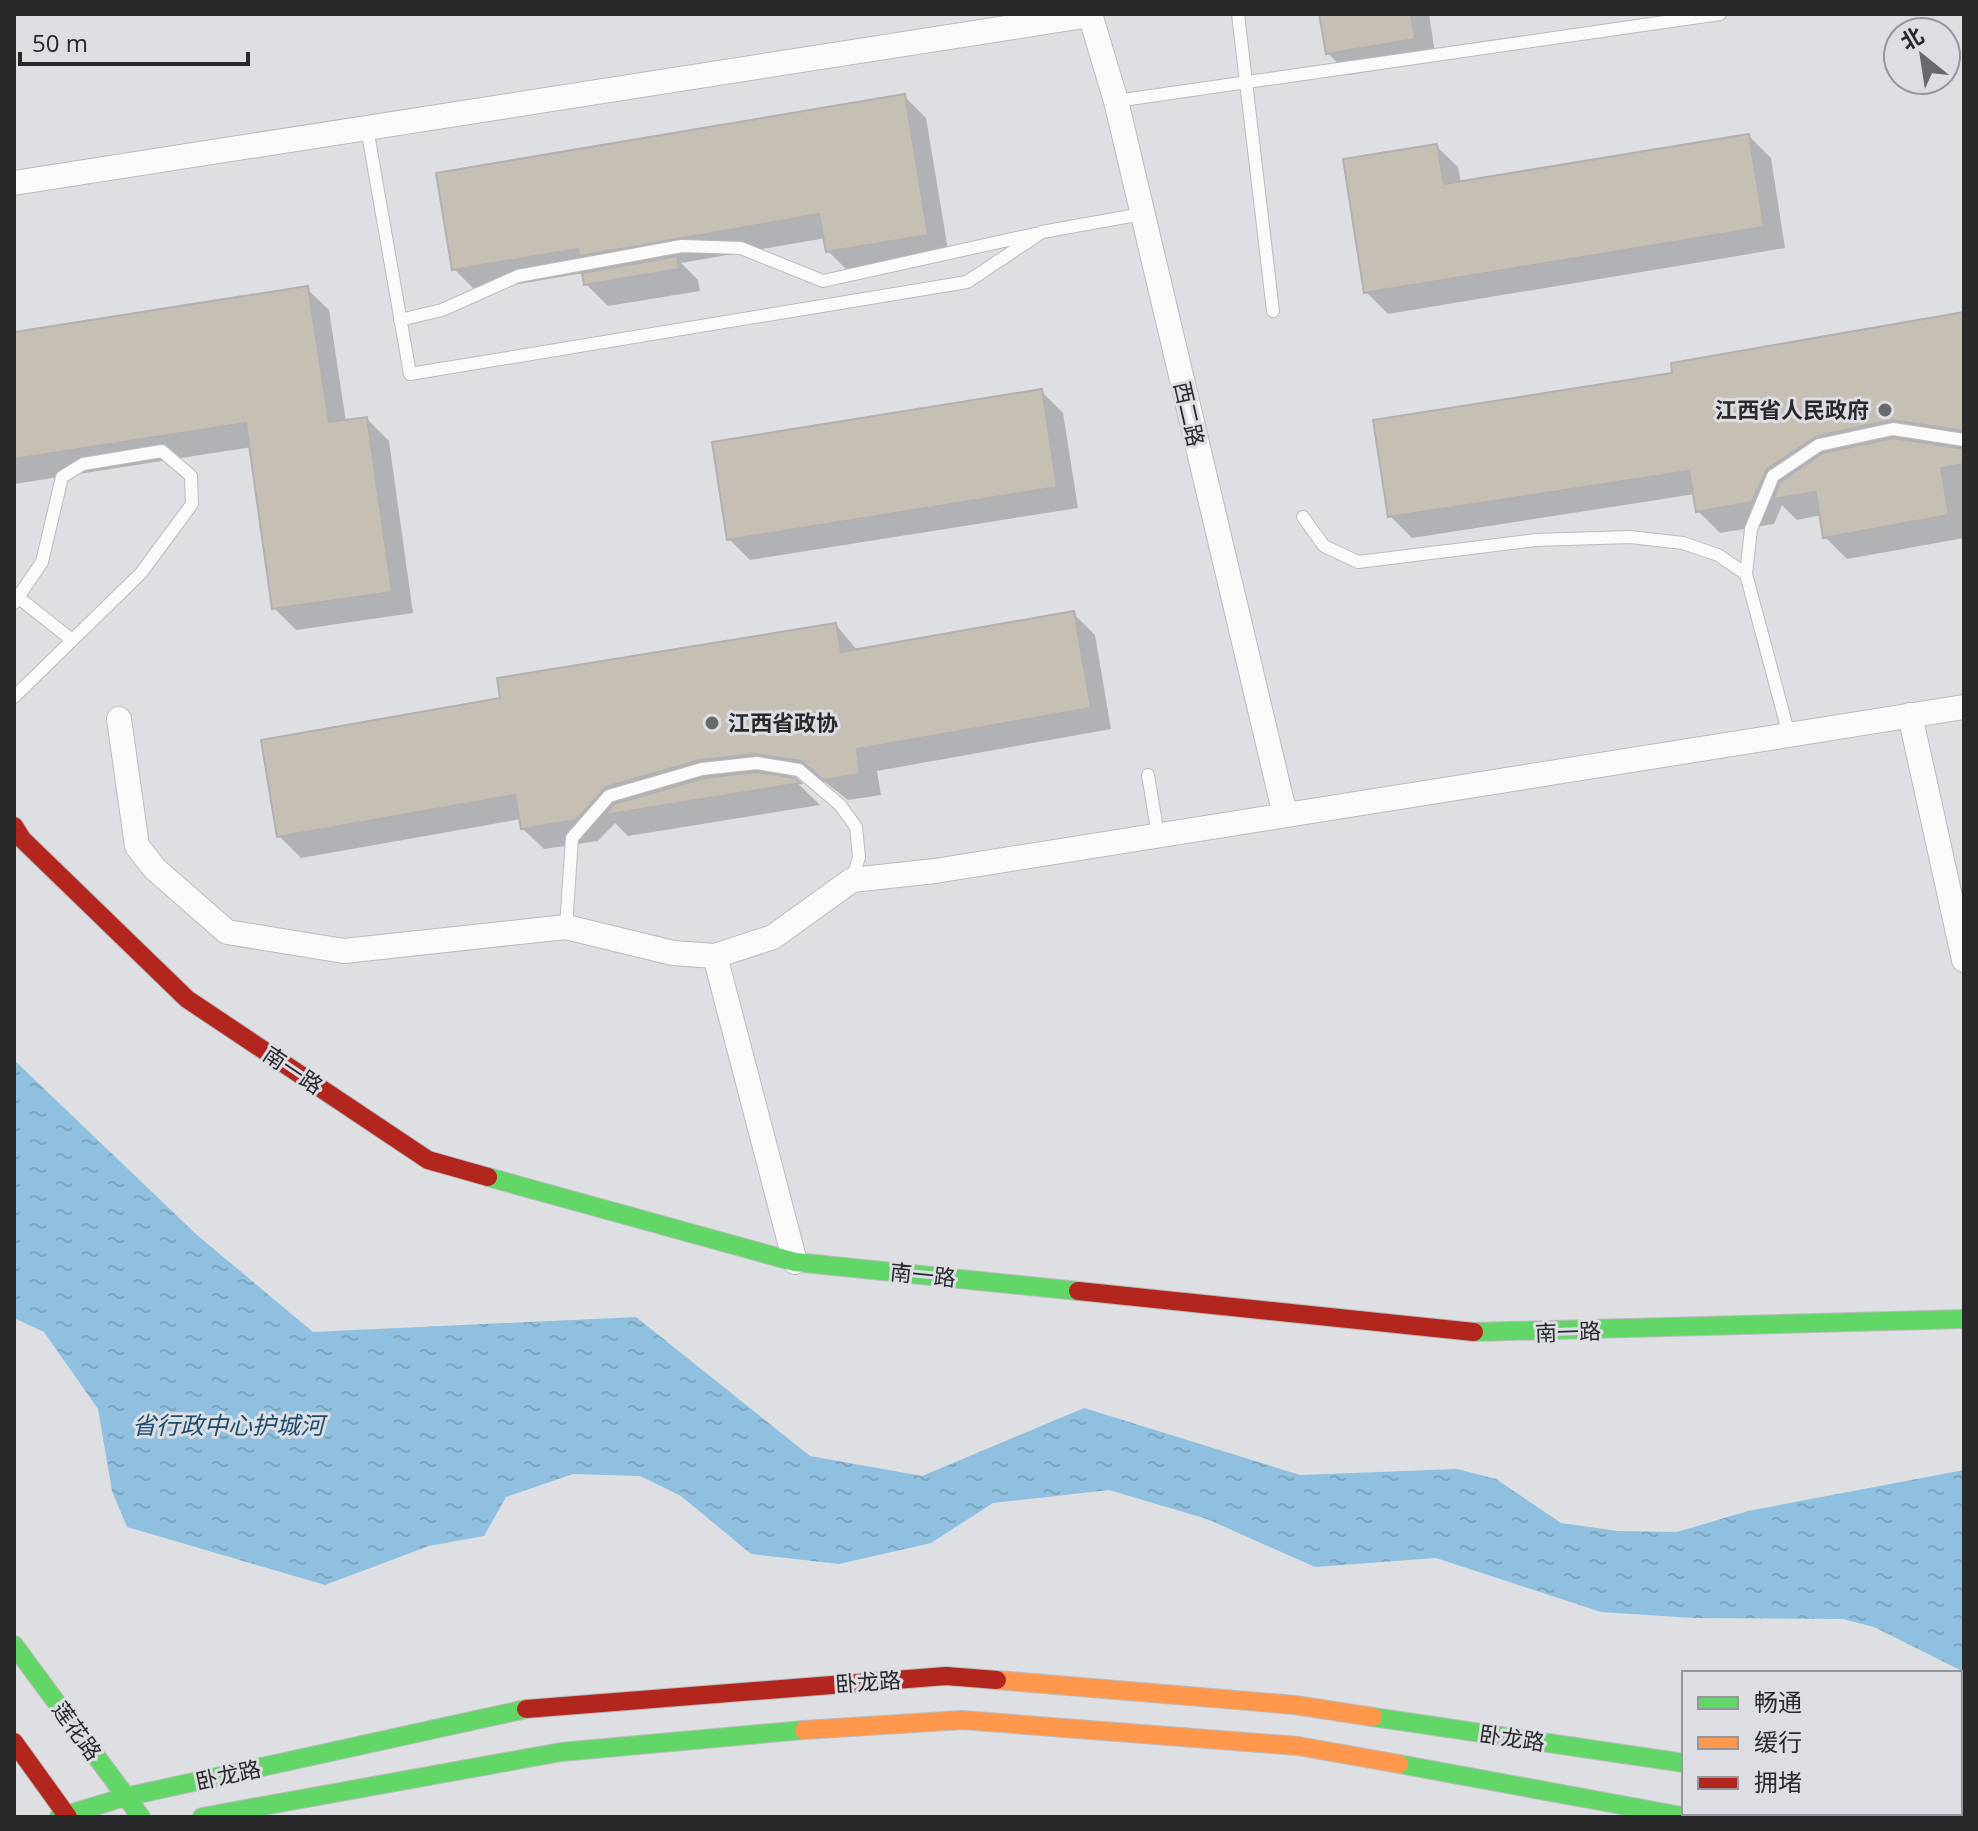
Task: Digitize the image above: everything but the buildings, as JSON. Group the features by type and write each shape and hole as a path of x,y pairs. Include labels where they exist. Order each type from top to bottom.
{"main road":[{"name":"南一路","path":"14,826 22,839 187,999 428,1160 795,1262 1495,1334 1964,1319"},
{"name":"莲花路","path":"14,1645 141,1817"},
{"name":"卧龙路","path":"64,1816 125,1797 527,1709 946,1676 1295,1705 1682,1763"},
{"name":"卧龙路","path":"202,1817 561,1752 753,1733 962,1720 1298,1746 1687,1817"},
{"path":"14,1742 64,1816"}],"street":[{"name":"西二路","path":"1090,14 1116,101 1285,815"},
{"path":"14,183 1090,14"},
{"path":"119,719 137,846 155,869 227,932 344,951 566,927 673,953 715,956 773,937 852,880 935,871 1964,707"},
{"path":"1910,715 1964,960"},
{"path":"715,956 795,1262"}],"lane":[{"path":"1238,14 1273,311"},
{"path":"1116,101 1720,14"},
{"path":"367,128 410,374 967,282 1042,232"},
{"path":"400,320 442,310 518,276 682,246 741,248 823,281 1042,232 1142,214"},
{"path":"1789,735 1746,574 1751,529 1773,476 1819,445 1893,429 1964,440"},
{"path":"14,697 141,573 192,504 191,476 162,451 83,464 62,477 42,562 15,598 72,640"},
{"path":"1303,517 1324,546 1358,562 1536,540 1630,537 1683,543 1718,555 1746,574"},
{"path":"566,927 572,838 609,796 702,769 757,763 799,770 840,805 856,827 859,857 852,880"},
{"path":"1148,775 1158,835"}],"water":[{"name":"省行政中心护城河","path":"14,1060 197,1235 313,1332 636,1317 810,1456 922,1476 1084,1408 1300,1475 1457,1469 1496,1479 1561,1523 1618,1531 1677,1532 1748,1511 1964,1470 1964,1672 1874,1627 1843,1619 1694,1618 1601,1612 1436,1558 1315,1567 1207,1519 1109,1490 993,1503 931,1543 839,1564 751,1554 681,1496 640,1476 573,1474 506,1497 484,1536 429,1546 325,1585 127,1527 112,1491 98,1409 44,1332 14,1318"}],"traffic: fast":[{"path":"488,1177 795,1262 1078,1291"},
{"path":"1474,1332 1964,1319"},
{"path":"14,1645 141,1817"},
{"path":"59,1817 125,1797 526,1709"},
{"path":"1373,1717 1682,1763"},
{"path":"202,1817 561,1752 804,1730"},
{"path":"1399,1764 1687,1817"}],"traffic: slow":[{"path":"997,1680 1295,1705 1373,1717"},
{"path":"804,1730 962,1720 1298,1746 1399,1764"}],"traffic: jam":[{"path":"14,826 22,839 187,999 428,1160 488,1177"},
{"path":"1078,1291 1474,1332"},
{"path":"526,1709 946,1676 997,1680"},
{"path":"14,1742 68,1817"}],"place":[{"name":"江西省人民政府","path":"1885,410"},
{"name":"江西省政协","path":"712,723"}]}
